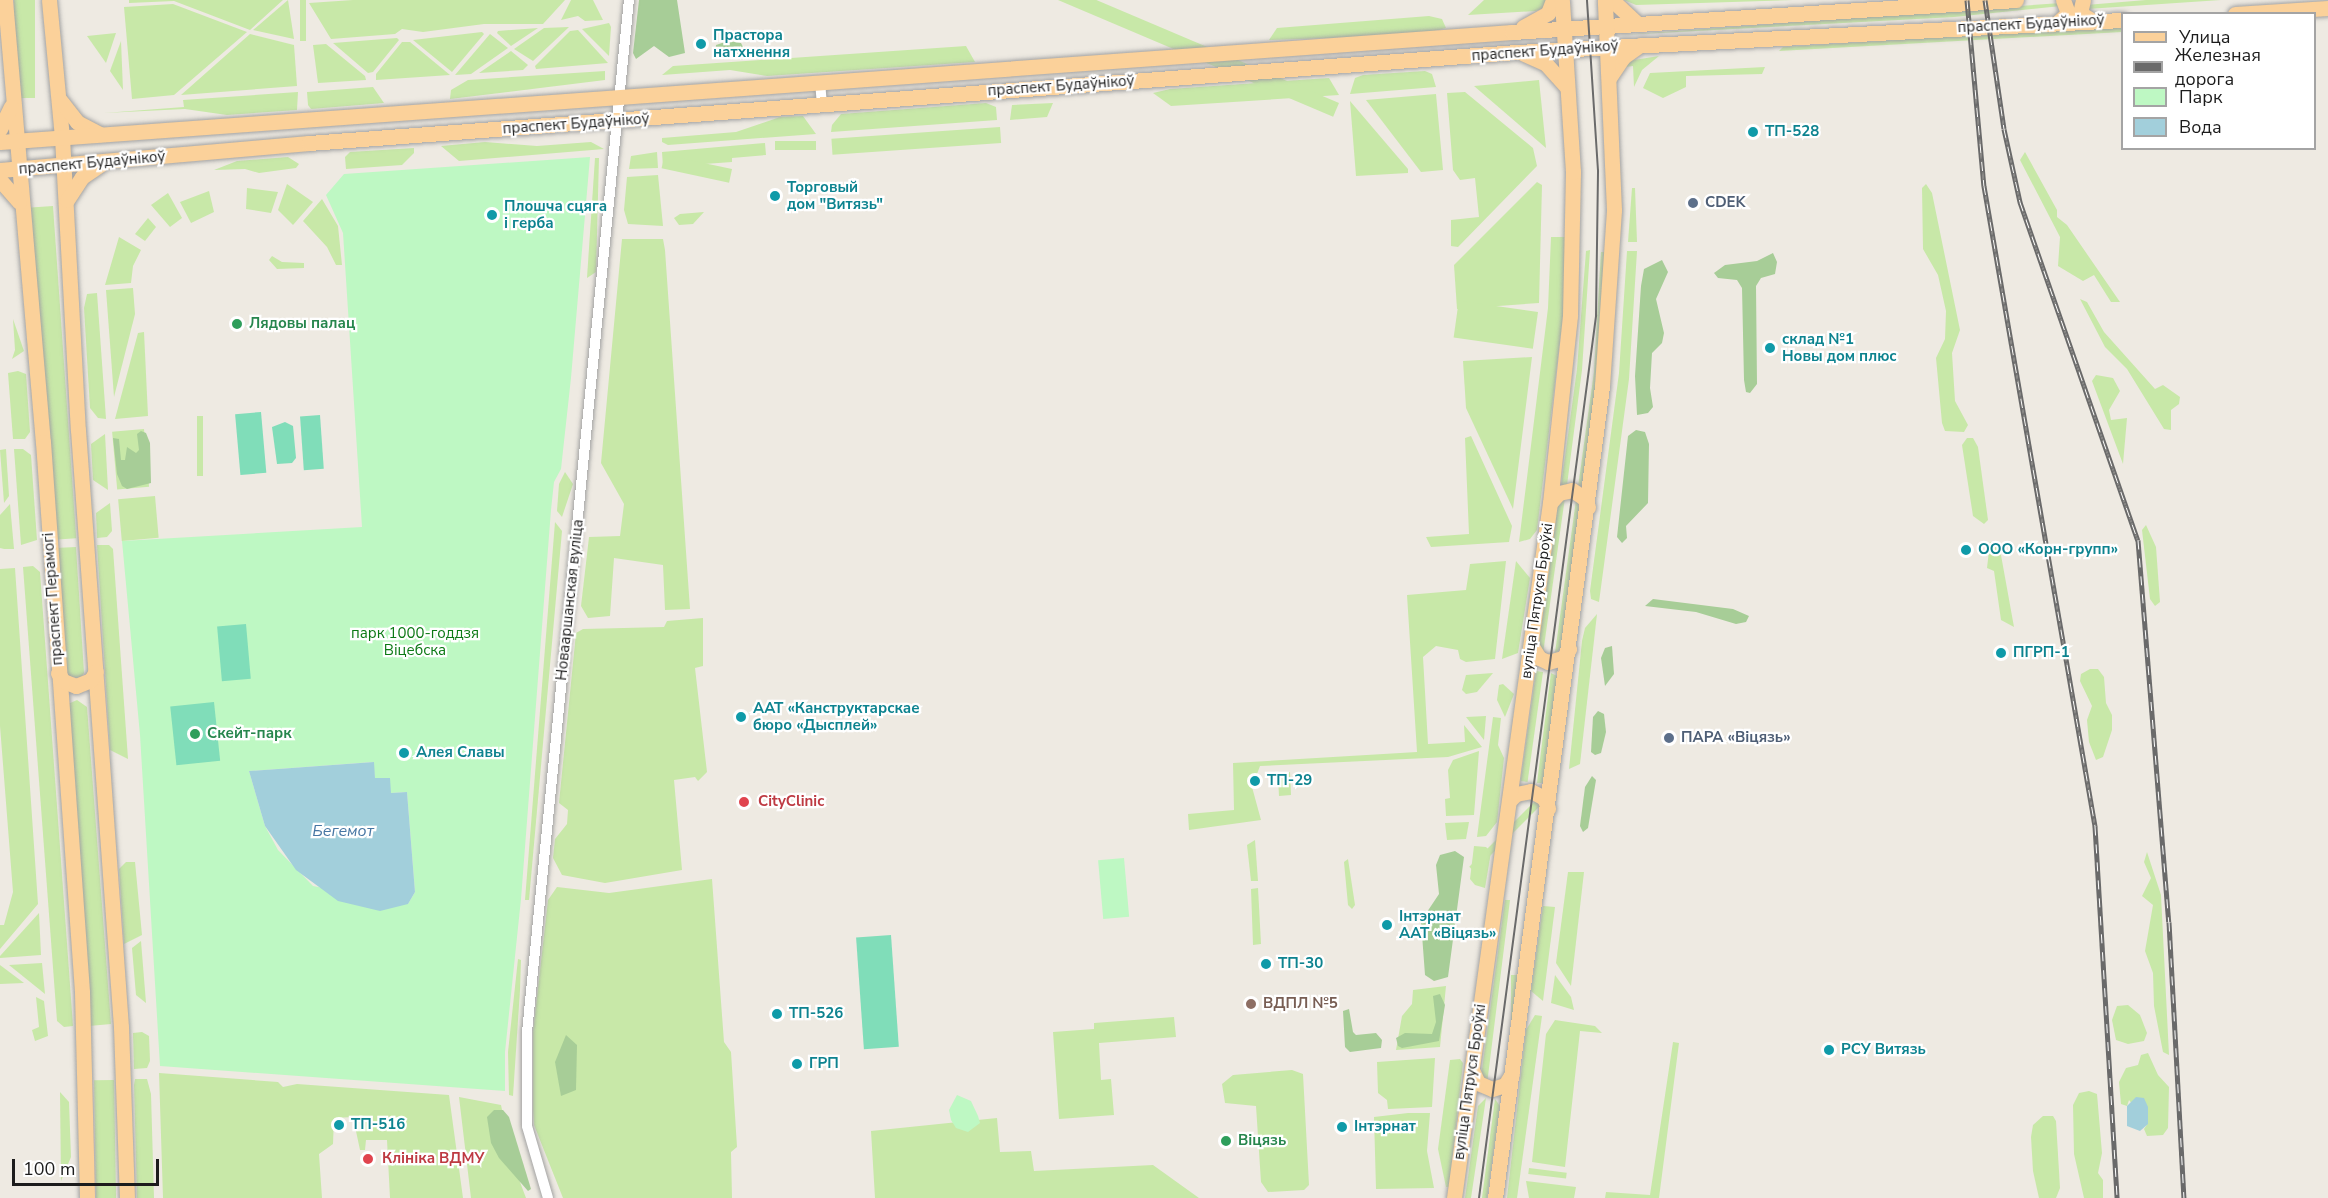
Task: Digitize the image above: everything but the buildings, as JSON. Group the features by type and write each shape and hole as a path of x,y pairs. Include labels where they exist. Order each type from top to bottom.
{"main road":[{"name":"праспект Перамогі","path":"5,0 12,103 8,142 17,169 43,442 84,1041 87,1198"},
{"path":"50,0 67,200 96,670 122,1027 127,1198"},
{"path":"1512,32 1538,21 1553,0"},
{"name":"вуліца Пятруся Броўкі","path":"1454,1198 1550,503 1574,253 1562,0"},
{"path":"1495,1198 1588,507 1612,261 1609,78 1605,0"},
{"path":"1612,0 1637,23"},
{"name":"праспект Будаўнікоў","path":"8,142 619,95 1606,25 2016,0"},
{"path":"2057,23 2068,13 2063,0"},
{"path":"2082,0 2080,13 2093,21"},
{"path":"2266,12 2328,8"},
{"name":"праспект Будаўнікоў","path":"0,170 1004,90 1517,52 2121,20"},
{"path":"1609,78 1623,57 1640,45"},
{"path":"1517,52 1546,64 1566,86"},
{"path":"59,99 77,122 103,135"},
{"path":"0,129 12,103"},
{"path":"67,200 88,170 106,162"},
{"path":"0,180 20,203"},
{"path":"1550,503 1559,493 1572,490 1581,494 1588,507"},
{"path":"1531,645 1539,658 1548,662 1558,661 1569,650"},
{"path":"58,674 63,681 76,686 91,680 96,670"},
{"path":"61,709 69,698 78,694 88,696 99,706"},
{"path":"1509,801 1521,792 1531,791 1540,795 1548,808"},
{"path":"1472,1070 1478,1083 1492,1089 1505,1085 1513,1073"},
{"path":"1467,1105 1480,1095 1491,1095 1507,1110"}],"street":[{"name":"Новааршанская вуліца","path":"548,1198 532,1149 525,1108 527,1032 629,0"},
{"path":"1335,45 1337,66"},
{"path":"1118,61 1119,82"},
{"path":"1003,69 1004,90"},
{"path":"820,82 822,105"}],"green space":[{"path":"14,0 35,0 35,98 14,98"},
{"path":"129,0 283,0 250,30 174,1 129,3"},
{"path":"288,0 294,39 253,30"},
{"path":"300,0 306,0 306,41 300,41"},
{"path":"353,0 565,0 543,24 484,24 423,32 402,29 395,34 331,39 309,3"},
{"path":"571,0 593,0 603,20 585,21 578,16 561,20"},
{"path":"639,0 677,0 685,53 669,57 654,46 636,59 633,53"},
{"path":"1058,0 1096,0 1339,103 1333,117"},
{"path":"1484,0 1550,0 1550,5 1536,11 1468,15"},
{"path":"1624,0 1793,0 1636,5"},
{"path":"2146,0 2221,0 2087,9 2086,5"},
{"path":"2061,3 2061,6 1954,17 1621,35"},
{"path":"173,4 247,32 174,95 132,99 124,7"},
{"path":"1429,16 1442,19 1446,28 1420,35 1269,40 1277,28"},
{"path":"609,23 611,27 609,56 582,29"},
{"path":"2121,26 2121,32 1779,51 1783,47"},
{"path":"569,27 533,61 514,49 544,28"},
{"path":"538,28 511,46 497,33 498,31"},
{"path":"578,30 608,63 536,69 535,66 570,31"},
{"path":"482,32 484,34 452,72 413,40"},
{"path":"116,33 106,63 87,36"},
{"path":"250,34 294,45 297,86 181,95"},
{"path":"490,34 508,48 471,74 455,75"},
{"path":"397,38 399,40 373,72 368,73 333,43"},
{"path":"121,41 123,90 110,71"},
{"path":"728,41 741,43 746,53 715,56 716,45"},
{"path":"402,42 410,42 450,75 376,80 376,74"},
{"path":"326,44 365,76 366,80 318,83 313,45"},
{"path":"966,46 975,62 767,76 730,70 662,75 673,66"},
{"path":"511,51 528,65 523,70 479,73"},
{"path":"1659,56 1642,70 1634,87 1633,66 1625,67 1628,61"},
{"path":"1765,67 1762,74 1686,76 1686,87 1663,98 1643,88 1650,73"},
{"path":"605,71 605,80 450,99 451,90 468,80"},
{"path":"1425,71 1432,74 1436,87 1350,94 1355,78 1363,75"},
{"path":"1329,78 1339,95 1171,106 1153,93 1170,89"},
{"path":"1539,80 1546,148 1474,86"},
{"path":"373,87 384,103 311,109 308,105 307,92"},
{"path":"298,92 297,110 227,115 185,109 104,113 184,107 183,100"},
{"path":"1465,92 1533,148 1537,166 1458,247 1451,246 1451,220 1479,217 1475,178 1460,180 1453,170 1447,93"},
{"path":"1436,94 1443,170 1421,172 1366,100"},
{"path":"1350,101 1408,169 1408,173 1356,176"},
{"path":"986,103 996,107 997,120 831,132 832,125 841,114"},
{"path":"1053,103 1047,117 1010,120 1012,105"},
{"path":"803,116 816,134 668,145 662,142 662,138 736,132 780,117"},
{"path":"1000,127 1001,143 833,155 831,139"},
{"path":"775,141 816,141 816,150 775,150"},
{"path":"485,142 537,146 591,142 604,149 459,161 441,146"},
{"path":"765,143 766,155 732,158 732,162 663,167 662,152"},
{"path":"414,148 414,153 402,165 346,169 345,157 350,152"},
{"path":"657,152 658,168 629,169 631,156"},
{"path":"2025,152 2057,210 2057,217 2067,225 2120,302 2111,302 2094,275 2083,281 2058,266 2060,237 2020,160"},
{"path":"665,155 732,169 729,183 662,168"},
{"path":"288,157 299,164 296,168 259,173 245,169 214,170 237,161"},
{"name":"парк 1000-годдзя Віцебска","path":"590,157 561,469 554,482 551,510 521,899 505,1052 505,1091 160,1066 140,735 122,541 362,527 343,233 326,195 344,174","holes":["373,762 375,779 391,793 407,792 415,892 408,904 313,886 278,850 265,826 249,771"]},
{"path":"595,158 599,158 596,272 587,278"},
{"path":"658,175 663,226 628,224 624,210 627,177"},
{"path":"1537,182 1542,185 1539,303 1457,309 1454,265"},
{"path":"287,184 313,202 293,225 278,210"},
{"path":"1926,184 1932,193 1960,330 1952,353 1955,401 1968,425 1964,432 1945,431 1942,423 1936,358 1945,339 1946,311 1938,275 1923,249 1922,188"},
{"path":"247,188 278,192 271,213 246,209"},
{"path":"1632,188 1635,188 1637,242 1628,242"},
{"path":"209,191 214,212 191,223 180,202"},
{"path":"168,193 182,218 170,227 151,205"},
{"path":"322,199 338,226 342,265 336,265 327,247 303,221"},
{"path":"53,206 76,538 54,540 31,208"},
{"path":"704,212 693,224 679,225 674,218 680,214"},
{"path":"148,218 156,227 145,241 135,234"},
{"path":"119,237 141,250 133,266 131,283 105,285"},
{"path":"1551,237 1566,237 1564,308 1537,530 1530,539 1519,542 1548,308"},
{"path":"622,239 663,239 690,609 665,610 663,565 614,558 610,616 588,618 581,606 589,537 620,536 624,504 601,463"},
{"path":"1590,250 1582,370 1567,485 1561,486 1577,369 1586,251"},
{"path":"1627,251 1637,251 1629,379 1599,602 1591,599 1590,591 1619,373"},
{"path":"1601,252 1606,252 1598,372 1582,490 1578,487 1594,372"},
{"path":"1773,253 1777,262 1775,274 1761,278 1756,286 1757,384 1750,393 1746,392 1744,380 1742,288 1737,280 1718,278 1714,273 1725,265 1757,261"},
{"path":"272,256 282,262 304,263 304,268 277,269 269,260"},
{"path":"1662,260 1668,272 1656,299 1664,333 1662,343 1652,353 1650,388 1653,407 1648,413 1637,415 1635,376 1641,286 1644,269"},
{"path":"133,288 135,314 114,397 106,290"},
{"path":"97,293 106,419 98,418 90,408 84,308 87,294"},
{"path":"2080,299 2087,302 2104,332 2155,389 2163,385 2180,397 2179,404 2171,410 2171,430 2164,429 2127,369 2105,347"},
{"path":"1459,301 1538,312 1533,349 1454,338"},
{"path":"13,319 24,351 12,359 15,350"},
{"path":"144,332 148,416 115,419 138,333"},
{"path":"1532,357 1513,509 1466,408 1463,361"},
{"path":"18,371 26,374 30,432 25,439 13,439 8,373"},
{"path":"2096,375 2113,378 2120,391 2109,410 2111,420 2127,418 2123,464 2092,381"},
{"path":"261,412 266,473 240,475 235,414"},
{"path":"320,415 324,469 304,470 300,416"},
{"path":"197,416 203,416 203,476 197,476"},
{"path":"285,422 293,426 296,458 292,463 277,464 272,427"},
{"path":"144,429 149,487 117,490 112,432"},
{"path":"1636,430 1645,432 1649,444 1648,503 1626,526 1627,538 1622,543 1617,537 1628,436"},
{"path":"141,431 146,433 150,443 151,483 127,489 122,486 117,474 113,438 119,439 121,460 125,460 127,447 136,453 139,450 137,434"},
{"path":"105,434 108,490 93,480 91,444"},
{"path":"1471,436 1512,526 1509,542 1431,547 1426,537 1469,534 1465,438"},
{"path":"1967,438 1973,438 1978,447 1988,520 1984,524 1973,516 1962,445"},
{"path":"6,449 9,496 4,503 0,450"},
{"path":"14,449 23,449 31,455 37,540 21,545"},
{"path":"565,472 573,484 562,517 557,511 559,484"},
{"path":"155,496 159,538 122,541 118,499"},
{"path":"1559,496 1565,497 1543,651 1537,651"},
{"path":"1576,500 1581,505 1562,648 1555,653"},
{"path":"110,503 112,531 107,537 97,538 96,513"},
{"path":"10,504 14,549 4,549 0,548 0,515"},
{"path":"555,522 562,531 529,900 525,900"},
{"path":"2146,525 2156,547 2160,602 2155,606 2150,599 2142,530"},
{"path":"1990,542 1999,544 2014,627 2001,620 1994,571 1987,568"},
{"path":"97,545 109,545 113,549 128,759 110,750"},
{"path":"76,547 84,673 81,678 66,677 55,548"},
{"path":"1506,561 1495,659 1466,662 1460,659 1458,650 1436,646 1423,657 1428,744 1465,742 1464,725 1482,747 1448,757 1260,766 1257,774 1249,776 1261,820 1189,830 1188,814 1234,810 1233,763 1417,752 1407,595 1466,590 1470,564"},
{"path":"1516,561 1530,578 1518,653 1502,659"},
{"path":"33,566 40,572 73,1026 64,1027 57,1021 23,567"},
{"path":"15,568 38,904 0,949 0,925 4,925 13,892 0,726 0,569"},
{"path":"1653,599 1733,609 1749,616 1746,622 1736,624 1696,612 1645,606"},
{"path":"1597,614 1580,764 1569,769 1582,641 1585,628"},
{"path":"703,618 703,666 695,668 707,772 698,781 695,777 674,780 682,870 605,883 562,875 553,858 555,839 567,824 568,810 559,803 576,633 583,629 664,627 667,621"},
{"path":"246,624 251,679 222,681 217,627"},
{"path":"1612,646 1614,674 1605,686 1601,658 1605,648"},
{"path":"2090,669 2098,669 2104,677 2106,703 2112,715 2112,730 2103,757 2096,760 2089,742 2087,720 2092,706 2080,681 2081,674"},
{"path":"1536,671 1543,672 1528,782 1521,781"},
{"path":"1493,673 1477,692 1466,694 1462,690 1466,675"},
{"path":"1551,673 1559,677 1544,783 1537,783"},
{"path":"1503,684 1514,694 1505,717 1497,700 1499,685"},
{"path":"77,700 87,707 111,1024 89,1026 68,704"},
{"name":"Скейт-парк","path":"214,702 220,761 176,765 170,707"},
{"path":"1598,711 1604,714 1606,732 1601,753 1595,755 1591,752 1593,717"},
{"path":"1486,716 1484,740 1466,717"},
{"path":"1493,717 1501,718 1498,745 1504,758 1497,822 1486,836 1477,837"},
{"path":"1479,751 1474,815 1446,816 1445,799 1450,798 1448,770 1453,760"},
{"path":"1290,772 1291,795 1279,796 1278,777"},
{"path":"1592,776 1596,780 1588,828 1583,832 1580,826 1585,787"},
{"path":"1535,801 1540,806 1474,872 1469,867"},
{"path":"1469,822 1466,839 1447,840 1445,823"},
{"path":"1255,840 1258,881 1251,881 1247,845"},
{"path":"1474,846 1486,847 1491,852 1485,888 1475,885 1470,879"},
{"path":"1455,851 1464,857 1448,977 1434,981 1425,975 1421,921 1439,894 1436,865 1440,855"},
{"path":"2147,852 2161,895 2169,1055 2163,1052 2154,1006 2153,973 2145,951 2153,905 2142,896 2151,878 2144,862"},
{"path":"1124,858 1129,917 1103,919 1098,860"},
{"path":"1348,859 1355,905 1352,909 1348,905 1344,862"},
{"path":"126,862 135,862 142,935 124,944 119,869"},
{"path":"1568,872 1584,872 1571,986 1556,963"},
{"path":"712,879 724,1042 731,1052 737,1147 731,1152 732,1198 563,1198 534,1125 533,1109 533,1032 548,900 557,887 609,893"},
{"path":"1258,888 1261,944 1253,945 1251,889"},
{"path":"1505,900 1510,900 1487,1084 1481,1077"},
{"path":"1543,906 1555,907 1543,1001 1531,991"},
{"path":"39,913 41,955 0,958 0,956"},
{"path":"891,935 899,1047 864,1049 856,937"},
{"path":"141,941 146,1003 136,995 132,948"},
{"path":"518,959 521,960 520,990 513,1096 509,1095 508,1052"},
{"path":"42,963 45,994 9,965"},
{"path":"0,965 24,983 0,984"},
{"path":"1511,975 1518,975 1518,1087 1511,1087"},
{"path":"1555,975 1571,997 1574,1010 1551,1003"},
{"path":"1446,986 1440,1047 1396,1050 1402,1016 1412,1004 1413,990"},
{"path":"1440,994 1445,1005 1439,1041 1402,1048 1398,1046 1396,1038 1405,1033 1432,1034 1436,1022 1433,996"},
{"path":"36,997 44,1001 48,1036 35,1041 32,1030 39,1027"},
{"path":"2128,1005 2140,1015 2147,1033 2144,1041 2128,1044 2116,1040 2112,1020 2117,1006"},
{"path":"1349,1009 1353,1032 1356,1035 1376,1033 1382,1040 1381,1048 1350,1052 1345,1047 1343,1011"},
{"path":"1535,1015 1542,1016 1517,1198 1507,1198 1526,1030"},
{"path":"1174,1017 1176,1037 1099,1043 1101,1080 1111,1079 1114,1115 1059,1119 1053,1032 1094,1029 1094,1023"},
{"path":"1555,1020 1595,1026 1602,1033 1580,1031 1565,1167 1532,1162 1546,1034"},
{"path":"142,1032 149,1036 150,1061 147,1068 134,1069 133,1033"},
{"path":"566,1035 577,1045 576,1090 561,1096 555,1062"},
{"path":"1673,1042 1679,1043 1659,1198 1605,1198 1606,1192 1650,1195"},
{"path":"2148,1053 2158,1075 2169,1087 2168,1128 2163,1135 2147,1136 2144,1129 2148,1123 2129,1100 2127,1106 2121,1104 2119,1082 2126,1068 2138,1065 2141,1055"},
{"path":"1435,1058 1432,1107 1388,1109 1387,1100 1378,1093 1377,1062"},
{"path":"1460,1059 1463,1063 1449,1187 1446,1187 1438,1149 1450,1060"},
{"path":"1292,1070 1303,1074 1309,1185 1304,1190 1268,1192 1261,1182 1256,1106 1225,1103 1222,1084 1233,1075"},
{"path":"159,1073 278,1082 283,1087 297,1084 449,1095 463,1198 390,1198 387,1140 366,1140 365,1150 360,1150 353,1117 334,1118 333,1144 319,1154 322,1198 163,1198"},
{"path":"135,1079 147,1079 151,1094 154,1198 137,1198 134,1085"},
{"path":"94,1080 114,1080 116,1198 96,1198"},
{"path":"2089,1091 2097,1094 2102,1153 2098,1173 2103,1180 2103,1198 2084,1198 2074,1154 2073,1105 2079,1093"},
{"path":"60,1092 69,1102 71,1157 61,1181"},
{"path":"957,1095 971,1101 978,1116 980,1123 968,1132 956,1128 951,1120 949,1110"},
{"path":"459,1097 501,1105 514,1166 526,1198 471,1198"},
{"path":"1486,1098 1471,1198 1465,1198 1478,1106"},
{"path":"1495,1099 1500,1106 1487,1198 1482,1198"},
{"path":"494,1110 503,1110 509,1117 531,1189 528,1191 499,1158 491,1143 487,1117"},
{"path":"1430,1113 1427,1151 1434,1188 1376,1189 1374,1117"},
{"path":"2043,1116 2053,1116 2056,1121 2060,1188 2056,1198 2039,1198 2033,1171 2031,1137 2033,1125"},
{"path":"997,1118 1000,1152 1031,1151 1034,1171 1153,1165 1199,1198 875,1198 871,1131"},
{"path":"1529,1168 1567,1173 1566,1179 1528,1174"},
{"path":"1526,1181 1576,1187 1574,1198 1529,1198"}],"water":[{"name":"Бегемот","path":"374,762 375,778 390,778 391,793 407,792 415,892 408,904 380,911 338,901 296,870 265,826 249,771"},
{"path":"2136,1097 2144,1098 2148,1107 2148,1124 2140,1131 2127,1126 2127,1106"}],"tram line":[{"path":"1479,1198 1596,316 1598,171 1587,0"}],"railway":[{"path":"1967,0 1984,186 2095,826 2117,1198"},
{"path":"1985,0 2004,129 2020,202 2138,540 2169,922 2184,1198"}],"place":[{"name":"Прастора натхнення","path":"701,44"},
{"name":"ТП-528","path":"1753,132"},
{"name":"Торговый дом \"Витязь\"","path":"775,196"},
{"name":"CDEK","path":"1693,203"},
{"name":"Плошча сцяга і герба","path":"492,215"},
{"name":"Лядовы палац","path":"237,324"},
{"name":"склад №1 Новы дом плюс","path":"1770,348"},
{"name":"ООО «Корн-групп»","path":"1966,550"},
{"name":"ПГРП-1","path":"2001,653"},
{"name":"ААТ «Канструктарскае бюро «Дысплей»","path":"741,717"},
{"name":"Скейт-парк","path":"195,734"},
{"name":"ПАРА «Віцязь»","path":"1669,738"},
{"name":"Алея Славы","path":"404,753"},
{"name":"ТП-29","path":"1255,781"},
{"name":"CityClinic","path":"744,802"},
{"name":"Інтэрнат ААТ «Віцязь»","path":"1387,925"},
{"name":"ТП-30","path":"1266,964"},
{"name":"ВДПЛ №5","path":"1251,1004"},
{"name":"ТП-526","path":"777,1014"},
{"name":"РСУ Витязь","path":"1829,1050"},
{"name":"ГРП","path":"797,1064"},
{"name":"ТП-516","path":"339,1125"},
{"name":"Інтэрнат","path":"1342,1127"},
{"name":"Віцязь","path":"1226,1141"},
{"name":"Клініка ВДМУ","path":"368,1159"}]}
